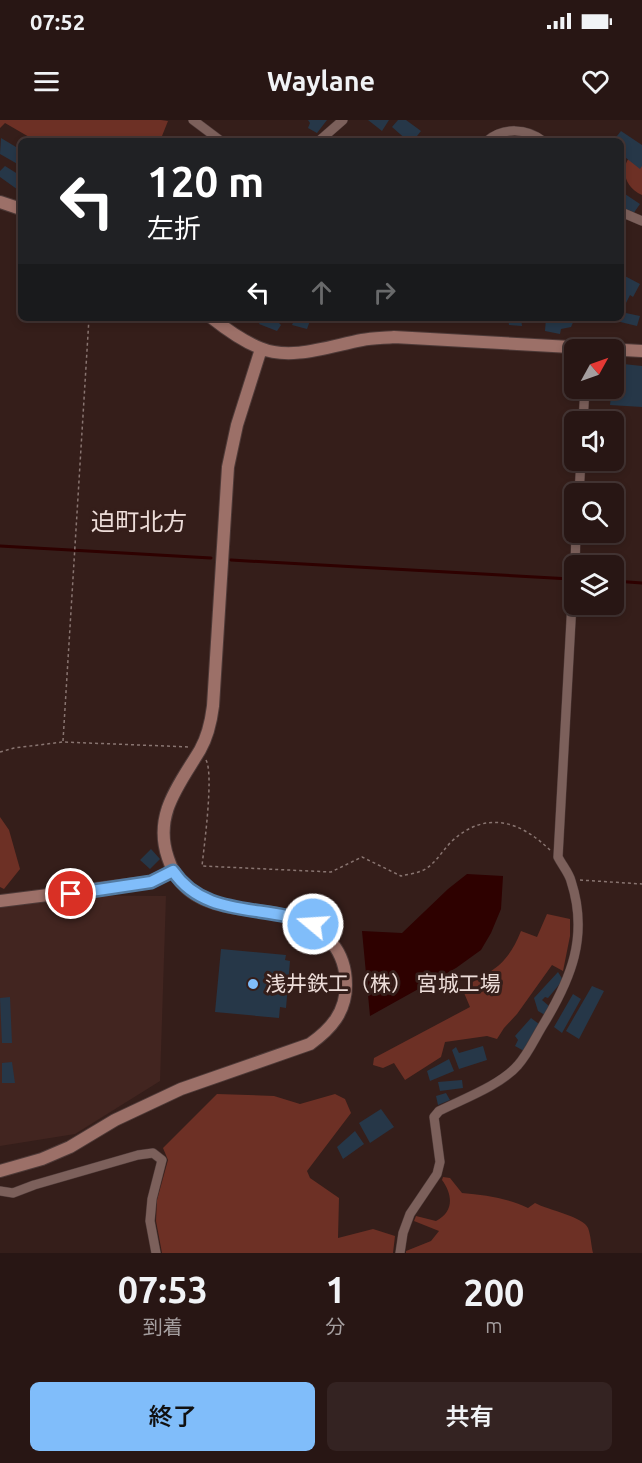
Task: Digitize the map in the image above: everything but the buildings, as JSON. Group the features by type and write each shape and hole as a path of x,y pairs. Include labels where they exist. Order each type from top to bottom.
{"street":[{"path":"193,120 217,138"},
{"path":"322,138 344,120"},
{"path":"492,138 498,134 523,131 537,138"},
{"path":"0,202 18,208"},
{"path":"624,213 642,221"},
{"path":"216,321 240,338 261,349 276,352 304,351 394,337 564,347"},
{"path":"0,1171 42,1159 70,1147 115,1120 171,1093 216,1075 310,1044 326,1033 336,1020 346,991 346,975 336,948 326,934 313,924 295,917 232,908 205,900 183,884 173,871 164,844 164,819 172,796 209,729 213,706 228,467 237,425 261,349"},
{"path":"624,350 642,351"},
{"path":"400,1253 403,1233 410,1214 437,1174 440,1162 434,1117 439,1111 504,1077 519,1065 563,990 570,973 579,935 578,915 571,880 558,858 572,615"},
{"path":"0,901 151,882 173,871"},
{"path":"0,1191 14,1193 138,1155 153,1153 162,1160 152,1199 150,1221 156,1253"}],"path":[{"path":"63,742 89,321"},
{"path":"0,752 63,742 189,746 200,749 209,764 202,866 331,872 362,857 401,876 425,870 467,829 497,823 512,824 523,828 558,858"},
{"path":"571,880 642,884"}],"shaded area":[{"path":"0,120 168,121 161,138 31,138 5,123 0,128"},
{"path":"642,148 642,195 629,185 625,172 629,158"},
{"path":"0,817 9,830 20,869 4,889 0,887"},
{"path":"467,874 503,876 501,909 481,950 456,968 370,1016 362,931 402,933"},
{"path":"0,895 166,896 160,1081 75,1134 0,1146"},
{"path":"547,914 570,919 570,936 563,971 552,965 497,1039 487,1036 445,1042 441,1057 405,1080 394,1063 383,1068 373,1065 374,1058 470,1007 462,988 498,966 516,943 521,931 537,937"},
{"path":"217,1094 274,1096 300,1104 335,1094 345,1099 351,1113 307,1171 310,1178 339,1198 338,1238 373,1229 395,1236 393,1253 162,1253 156,1221 157,1200 168,1160 163,1148"},
{"path":"443,1177 450,1178 462,1193 496,1198 528,1208 535,1203 580,1220 588,1228 593,1253 406,1253 406,1251 431,1241 439,1231 414,1221 416,1216 436,1221 446,1213 450,1197 442,1180"}],"waterway":[{"path":"0,546 211,558"},
{"path":"231,560 564,579"},
{"path":"624,582 642,583"}],"place":[{"name":"浅井鉄工（株） 宮城工場","path":"253,984"}],"district":[{"name":"迫町北方","path":"139,522"}],"route":[{"path":"71,894 151,882 173,871 183,884 205,900 232,908 295,917 313,924"}]}
